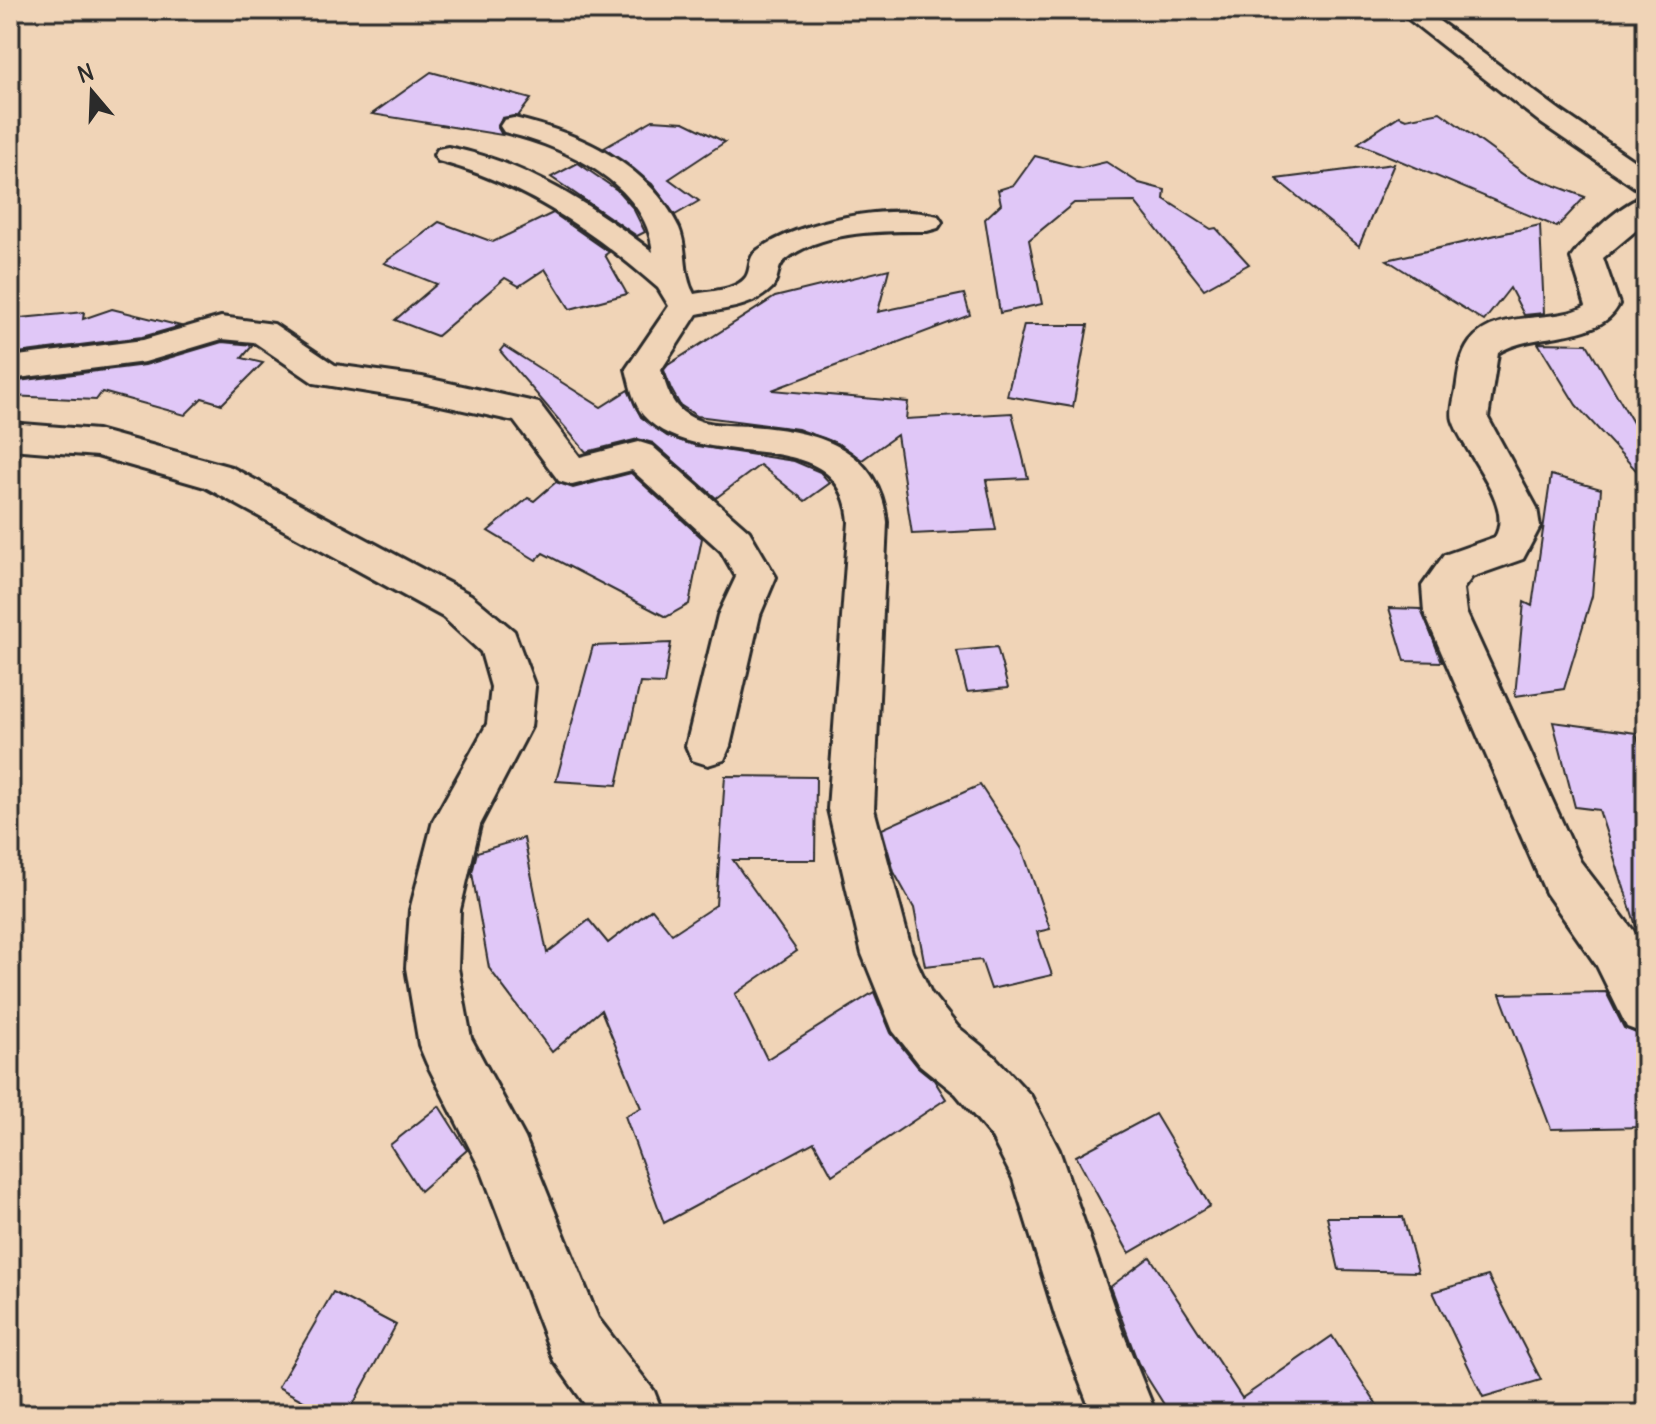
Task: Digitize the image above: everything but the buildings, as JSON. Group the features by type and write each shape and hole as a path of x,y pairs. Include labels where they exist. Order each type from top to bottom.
{"street":[{"path":"1409,10 1551,117 1646,182"},
{"path":"514,126 568,140 632,186 652,206 664,230 679,295 663,344 643,369 645,391 664,418 693,434 803,442 841,464 863,492 868,522 851,809 887,954 912,1012 939,1046 975,1075 1011,1116 1039,1170 1090,1328 1124,1414"},
{"path":"448,155 482,161 526,183 638,253 679,295 743,295 761,281 765,260 776,251 833,230 881,222 927,222"},
{"path":"1646,205 1630,223 1597,241 1587,258 1603,304 1599,312 1587,319 1506,333 1484,347 1472,382 1470,418 1518,508 1521,527 1509,548 1458,566 1442,586 1445,612 1563,877 1615,948 1646,1008"},
{"path":"10,368 145,351 221,328 262,332 326,375 450,394 526,412 572,472 639,455 735,541 756,577 739,615 708,746"},
{"path":"10,436 97,443 218,477 457,606 499,643 513,687 509,727 457,821 435,910 432,968 446,1045 505,1158 576,1339 631,1414"}]}
